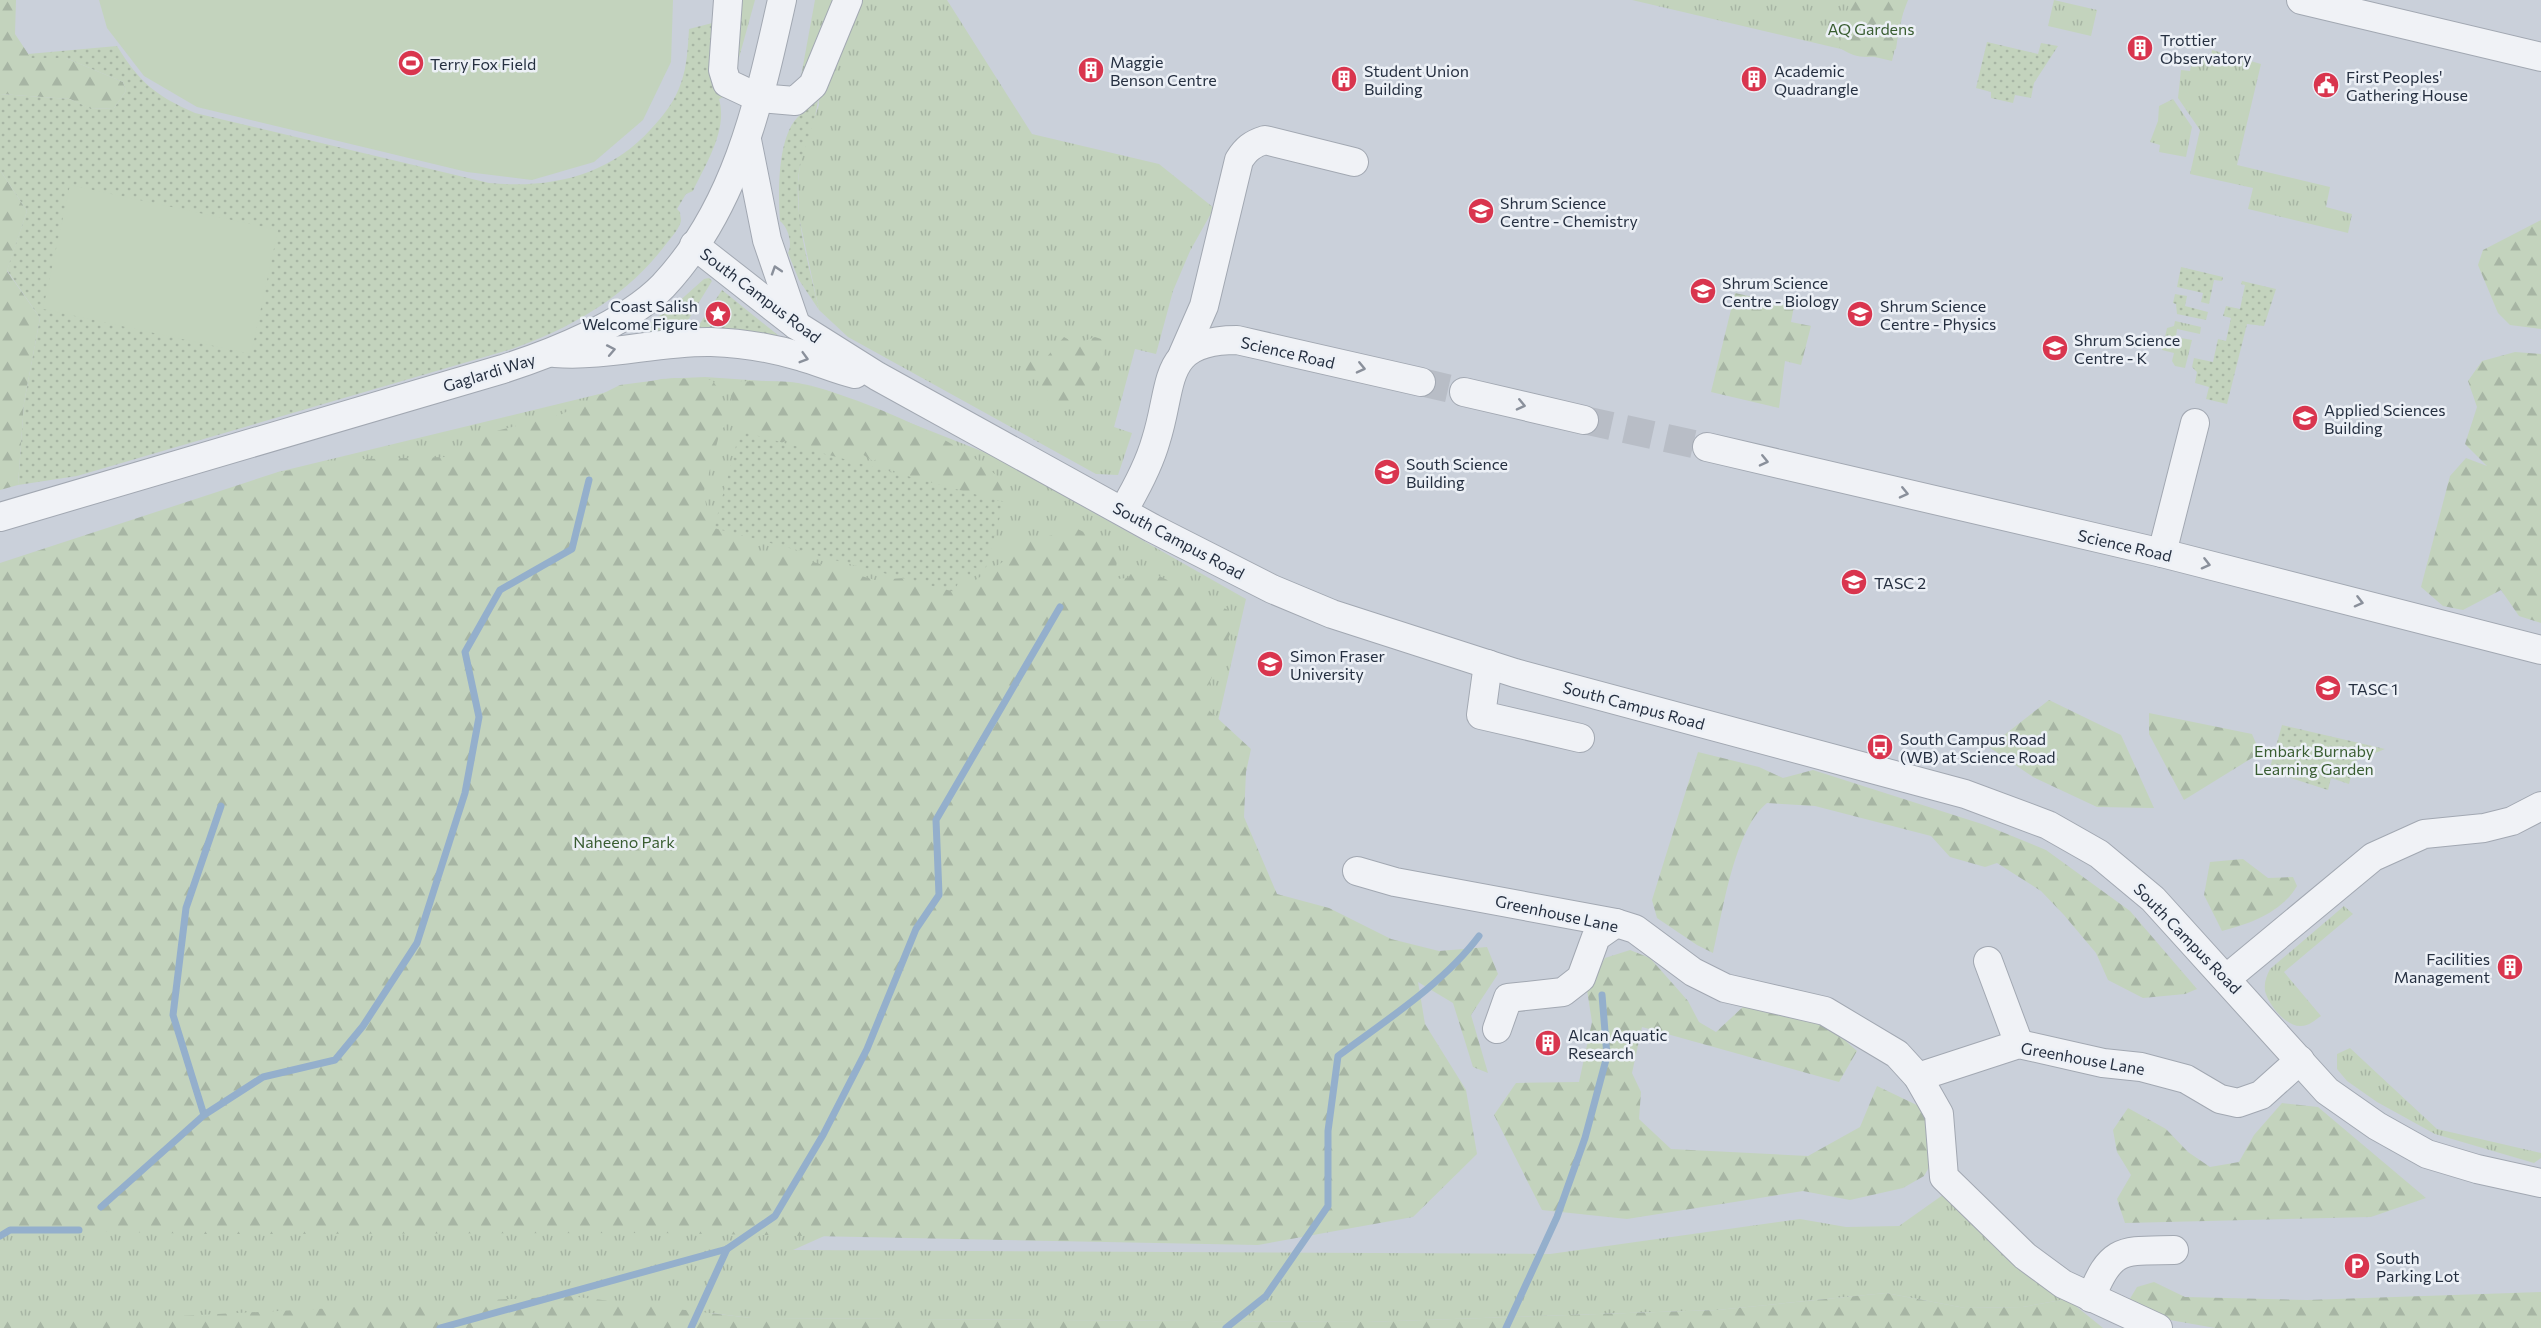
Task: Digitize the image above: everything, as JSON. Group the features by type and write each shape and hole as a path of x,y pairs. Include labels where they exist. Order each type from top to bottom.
{"street":[{"path":"728,0 723,70 727,83 759,98 795,101 813,85 848,0"},
{"name":"Gaglardi Way","path":"0,517 553,352 635,307 662,286 716,213 747,140 782,0"},
{"path":"2301,0 2370,8 2541,57"},
{"path":"747,140 767,240 796,325"},
{"path":"1123,511 1156,441 1172,373 1204,306 1239,160 1245,150 1265,140 1354,162"},
{"name":"South Campus Road","path":"694,245 796,325 878,376 1123,511 1272,589 1332,614 1488,664 1965,794 2048,825 2099,854 2132,880 2227,978 2327,1091 2377,1126 2427,1154 2477,1170 2541,1183"},
{"name":"Science Road","path":"1183,354 1197,344 1217,340 1237,340 1421,382"},
{"path":"553,352 585,355 667,343 713,342 759,347 802,357 852,374 878,376"},
{"path":"1464,392 1584,420"},
{"path":"2162,553 2195,423"},
{"name":"Science Road","path":"1707,447 2162,553 2541,650"},
{"path":"1488,664 1481,715 1580,738"},
{"path":"2227,978 2373,857 2424,834 2484,828 2512,821 2541,806"},
{"name":"Greenhouse Lane","path":"1357,871 1395,882 1616,923 1635,929 1693,972 1725,988 1825,1011 1872,1048 1897,1054 1918,1077 2019,1044 2103,1063 2141,1067 2186,1079 2220,1099 2238,1103 2261,1095 2300,1060"},
{"path":"1497,1029 1508,998 1563,992 1581,978 1596,937 1616,923"},
{"path":"1988,961 2019,1044"},
{"path":"1918,1077 1939,1114 1944,1177 2025,1256 2063,1284 2158,1328"},
{"path":"2091,1298 2102,1271 2110,1261 2122,1253 2174,1250"}],"shaded area":[{"name":"Simon Fraser University","path":"0,0 2541,0 2541,1328 0,1328"}],"green space":[{"path":"0,0 16,0 15,34 31,58 66,58 123,82 126,91 114,108 90,109 70,99 0,94"},
{"name":"Terry Fox Field","path":"99,0 673,0 671,62 643,120 594,162 532,180 467,172 197,107 144,76 107,28"},
{"path":"735,0 755,0 737,65"},
{"path":"815,0 840,0 800,82"},
{"path":"856,0 947,0 1032,134 1159,164 1214,208 1190,251 1173,291 1156,354 1135,349 1114,427 1132,433 1118,475 1096,474 848,337 819,310 799,217 798,183 801,154 819,105 818,89"},
{"name":"AQ Gardens","path":"1632,0 1906,0 1892,61"},
{"path":"1850,0 1908,0 1900,21 1896,49 1882,55 1867,57 1853,55 1839,47"},
{"path":"2054,0 2097,10 2091,36 2048,26"},
{"path":"720,21 714,79 723,97 719,99 721,123 709,158 693,191 686,194 677,209 680,212 681,221 673,235 648,266 614,296 595,309 555,331 512,349 77,476 18,485 24,403 40,318 7,270 27,211 0,170 0,94 70,99 91,109 114,108 126,91 123,82 66,58 31,58 28,54 117,46 141,79 150,87 195,113 489,183 534,184 577,176 617,158 634,145 669,108 676,96 685,70 689,29"},
{"path":"1987,42 2038,54 2041,43 2058,46 2034,83 2031,98 2015,95 2013,103 1991,98 1991,92 1976,88"},
{"path":"2212,50 2261,64 2237,165 2330,187 2326,207 2352,214 2348,233 2248,209 2253,188 2190,174 2200,130 2178,98 2181,70 2190,71 2191,66 2195,67 2201,59 2205,60 2207,55 2211,55"},
{"path":"818,89 816,113 799,171 798,199 804,247 819,310 799,280 788,253 790,241 780,221 779,195 783,150 792,124 800,115 795,110"},
{"path":"2173,99 2192,127 2186,157 2159,152 2160,145 2150,142 2158,121 2159,106"},
{"path":"0,170 27,211 7,271 40,318 24,403 18,485 0,490"},
{"path":"70,185 278,230 251,354 43,309"},
{"path":"2541,220 2541,329 2510,325 2498,313 2478,265 2483,250"},
{"path":"2181,267 2223,277 2222,281 2214,280 2209,304 2201,302 2203,293 2177,287"},
{"path":"709,278 712,281 682,330 641,332 641,329 676,304 704,279"},
{"path":"2242,281 2276,289 2264,326 2247,324 2227,404 2206,399 2209,387 2195,383 2197,372 2192,367 2194,358 2213,362 2218,339 2226,341 2231,318 2223,316 2226,306 2240,309 2245,285 2241,284"},
{"path":"722,290 779,336 695,331"},
{"path":"1735,293 1794,306 1791,322 1811,326 1801,365 1785,361 1779,408 1711,392"},
{"path":"2175,294 2187,296 2185,306 2208,312 2206,320 2177,314 2176,304 2173,303"},
{"path":"2175,321 2201,327 2200,334 2177,329 2176,337 2192,340 2185,368 2175,366 2172,361 2174,353 2162,350 2167,328 2174,326"},
{"path":"1064,337 1076,344 1095,337 1107,341 1095,385 1064,405 1050,407 1037,378 1022,368 1029,360 1045,359"},
{"path":"2515,352 2541,354 2541,623 2519,616 2501,590 2463,610 2443,606 2421,587 2450,476 2466,458 2487,466 2465,444 2477,407 2468,381 2482,361"},
{"name":"Naheeno Park","path":"705,377 796,383 832,392 994,456 1246,599 1146,1034 831,1233 793,1250 1550,1254 1800,1219 1846,1227 1899,1226 1947,1192 2067,1299 2023,1307 1965,1308 1886,1293 1717,1310 1366,1322 751,1318 711,1313 706,1328 0,1328 0,1164 278,472 661,379"},
{"name":"Naheeno Park","path":"674,378 712,380 717,387 727,423 720,432 704,491 708,519 743,548 803,559 875,580 934,576 965,587 1007,559 1006,545 1058,534 1072,526 1118,550 1115,579 1128,578 1137,565 1238,615 1201,703 1251,749 1246,772 1244,817 1277,894 1329,908 1391,939 1439,951 1487,947 1498,974 1471,1015 1488,1073 1473,1067 1453,1003 1418,982 1425,1024 1466,1090 1477,1154 1413,1217 1258,1245 658,1233 203,1234 0,1229 0,563 278,472 365,459 446,457 492,432 560,415 620,385"},
{"path":"737,381 798,383 820,388 883,411 918,426 980,462 1001,480 1012,498 986,502 915,490 888,454 873,461 854,449 840,464 800,459 790,439 765,450 751,444 734,413 730,389"},
{"path":"740,431 1004,502 985,571 972,567 969,578 960,576 955,592 714,528"},
{"path":"2049,700 2121,735 2154,808 2097,807 2033,777 1989,747"},
{"path":"2149,713 2252,734 2260,753 2184,800 2149,734"},
{"name":"Embark Burnaby Learning Garden","path":"2282,725 2385,749 2355,761 2349,784 2331,778 2328,790 2269,771"},
{"path":"1698,752 1759,767 1783,778 1813,770 1985,825 2046,850 2130,911 2197,989 2185,994 2143,998 2108,980 2096,953 2064,915 2041,891 1997,863 1985,867 1950,857 1931,836 1815,806 1767,803 1756,815 1746,832 1731,872 1713,953 1657,918 1652,900"},
{"path":"2243,859 2268,878 2293,877 2297,886 2283,903 2264,916 2222,931 2204,895 2210,862"},
{"path":"2344,906 2353,914 2284,972 2321,1016 2304,1026 2289,1023 2278,1014 2265,991 2270,969"},
{"path":"1630,950 1650,958 1688,1001 1699,1022 1716,1032 1746,1004 1823,1021 1857,1051 1839,1082 1642,1027 1632,1073 1641,1092 1639,1119 1671,1149 1808,1156 1860,1127 1877,1086 1923,1108 1933,1160 1924,1176 1903,1188 1850,1200 1803,1191 1627,1219 1542,1210 1494,1115 1516,1083 1579,1082 1592,1022 1587,990 1605,958"},
{"path":"2350,1048 2437,1129 2541,1153 2541,1158 2534,1163 2435,1134 2377,1102 2347,1081 2337,1069 2337,1054"},
{"path":"2282,1103 2318,1107 2426,1198 2371,1217 2125,1223 2117,1199 2131,1175 2117,1152 2113,1130 2128,1108 2166,1129 2188,1152 2210,1167 2239,1162 2254,1135"},
{"path":"2154,1282 2185,1297 2307,1300 2541,1292 2541,1328 2215,1328 2142,1315 2128,1302 2137,1287"},
{"path":"1886,1293 1965,1308 2023,1307 2067,1299 2103,1328 0,1328 0,1317 141,1318 569,1296 751,1318 1366,1322 1717,1310"}],"waterway":[{"path":"101,1207 204,1115 263,1077 335,1060 363,1026 417,943 465,793 479,717 465,652 500,590 572,549 589,480"},
{"path":"440,1328 727,1249 775,1216 823,1135 867,1049 916,929 939,895 936,820 1060,607"},
{"path":"204,1115 173,1015 186,908 221,806"},
{"path":"1226,1328 1266,1296 1328,1206 1328,1131 1338,1056 1394,1015 1449,970 1479,936"},
{"path":"1506,1328 1557,1217 1585,1138 1607,1056 1602,995"},
{"path":"0,1236 10,1230 79,1230"},
{"path":"691,1328 727,1249"}],"tunnel":[{"path":"1421,382 1464,392"},
{"path":"1584,420 1707,447"}],"place":[{"name":"Trottier Observatory","path":"2140,48"},
{"name":"Terry Fox Field","path":"411,63"},
{"name":"Maggie Benson Centre","path":"1091,70"},
{"name":"Student Union Building","path":"1344,79"},
{"name":"Academic Quadrangle","path":"1754,79"},
{"name":"First Peoples' Gathering House","path":"2326,85"},
{"name":"Shrum Science Centre - Chemistry","path":"1481,211"},
{"name":"Shrum Science Centre - Biology","path":"1703,291"},
{"name":"Coast Salish Welcome Figure","path":"718,314"},
{"name":"Shrum Science Centre - Physics","path":"1860,314"},
{"name":"Shrum Science Centre - K","path":"2055,348"},
{"name":"Applied Sciences Building","path":"2305,418"},
{"name":"South Science Building","path":"1387,472"},
{"name":"TASC 2","path":"1854,582"},
{"name":"Simon Fraser University","path":"1270,664"},
{"name":"TASC 1","path":"2328,688"},
{"name":"South Campus Road (WB) at Science Road","path":"1880,747"},
{"name":"Facilities Management","path":"2510,967"},
{"name":"Alcan Aquatic Research","path":"1548,1043"},
{"name":"South Parking Lot","path":"2357,1266"}]}
